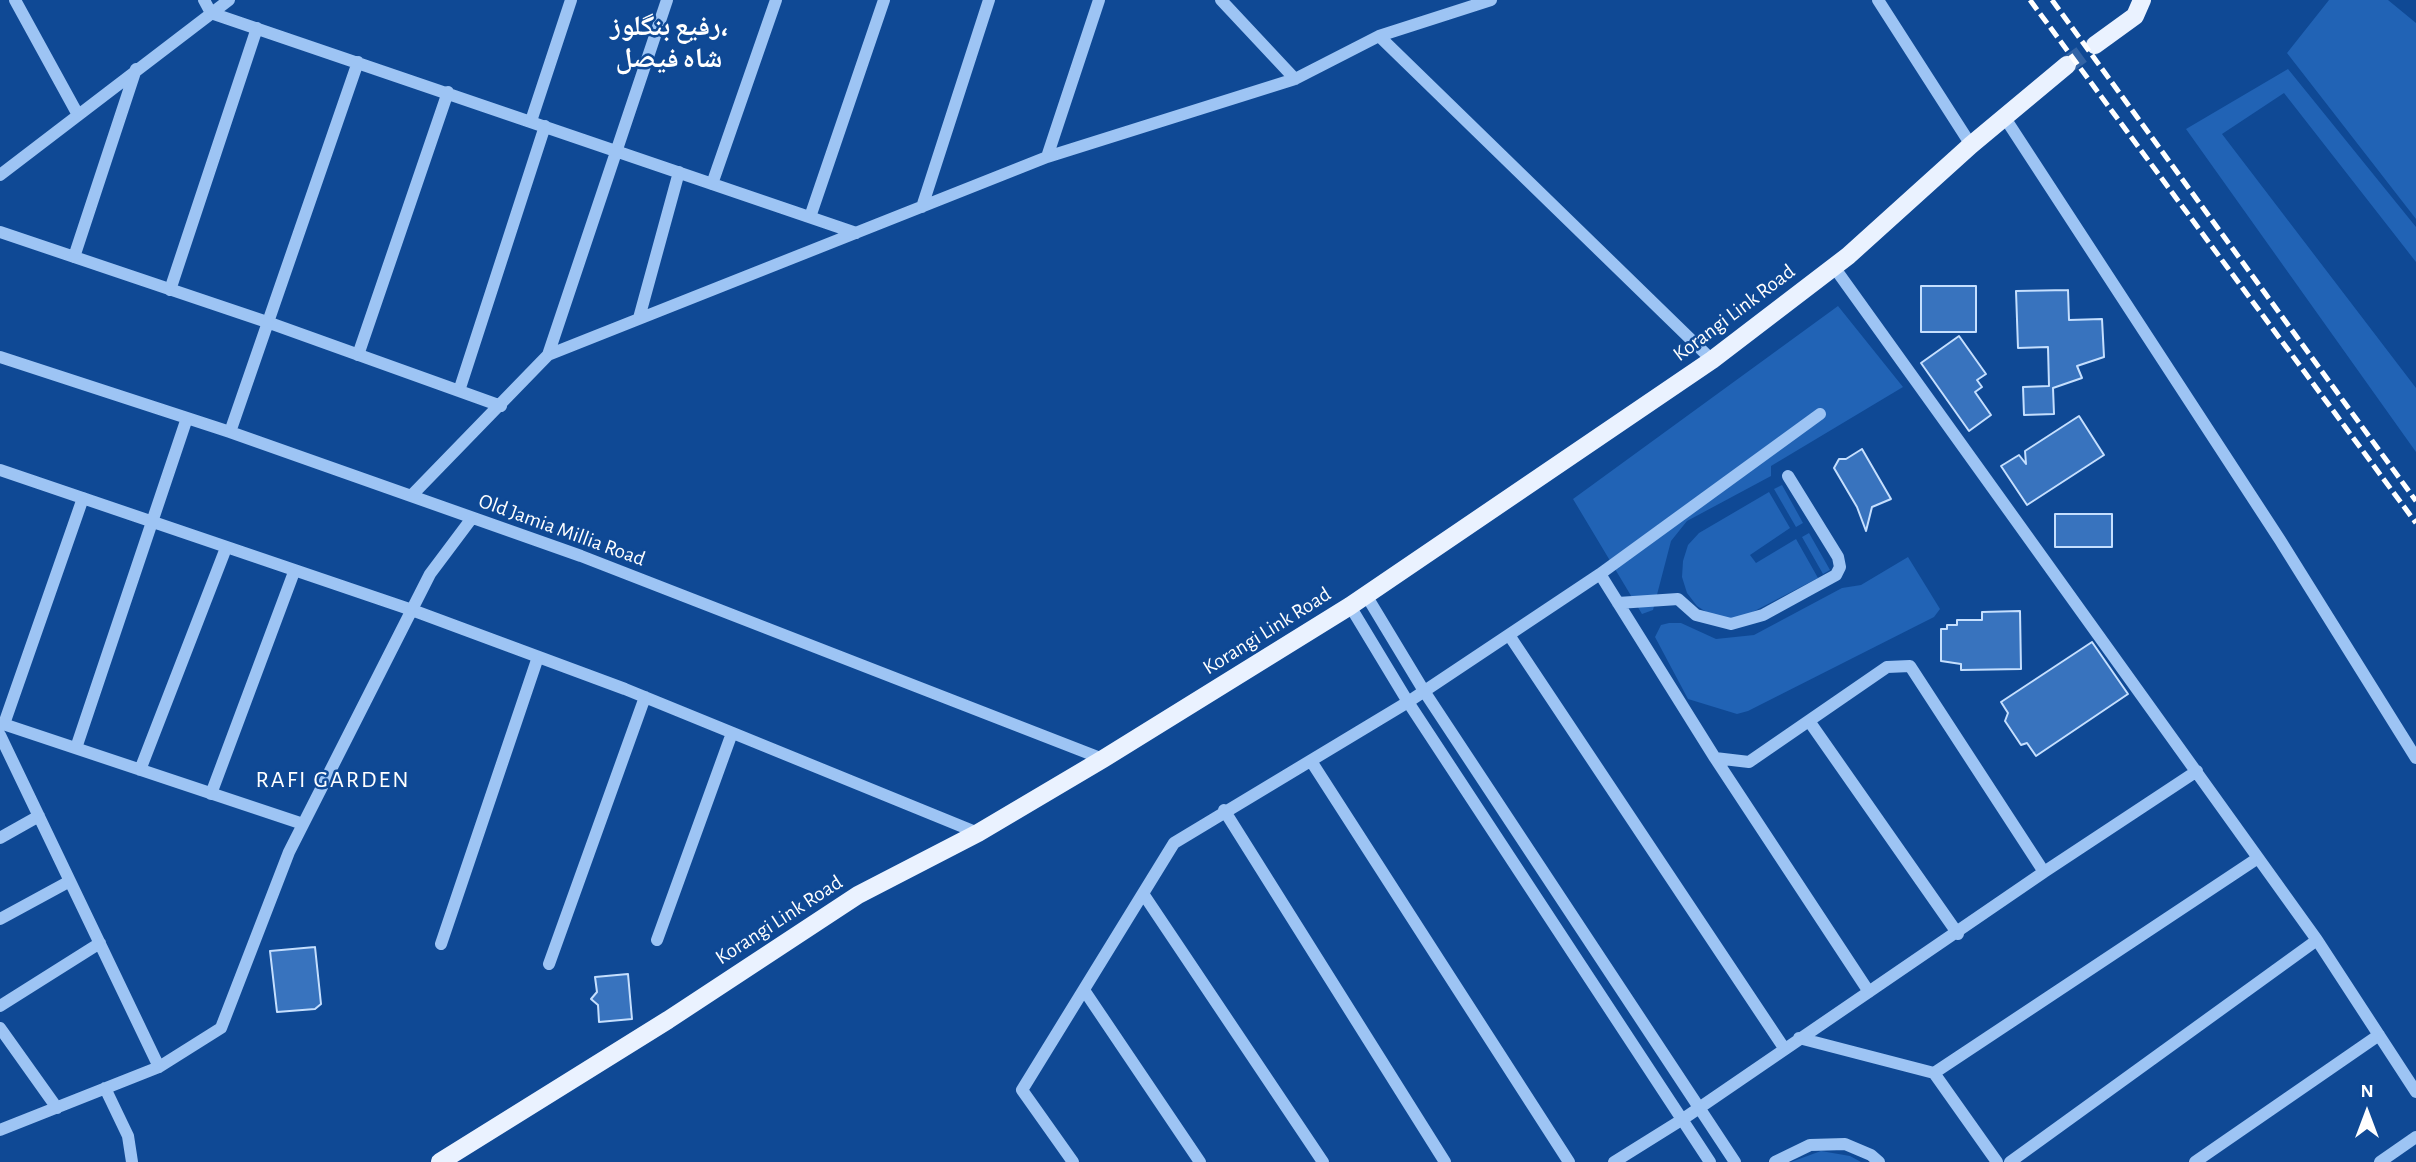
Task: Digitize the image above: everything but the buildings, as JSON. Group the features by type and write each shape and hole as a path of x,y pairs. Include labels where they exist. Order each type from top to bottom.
{"main road":[{"path":"2095,45 2135,16 2142,0"},
{"name":"Korangi Link Road","path":"440,1162 668,1020 859,895 978,833 1350,606 1712,360 1834,267 1971,145 2067,65"}],"street":[{"path":"15,0 77,113"},
{"path":"204,0 211,13 856,233"},
{"path":"0,175 77,113 229,0"},
{"path":"531,121 570,0"},
{"path":"412,495 548,355 667,0"},
{"path":"712,184 776,0"},
{"path":"810,217 884,0"},
{"path":"922,207 989,0"},
{"path":"1046,157 1099,0"},
{"path":"1221,0 1295,79"},
{"path":"548,355 1046,157 1295,79 1379,36 1490,0"},
{"path":"1878,0 1971,145"},
{"path":"170,290 257,28"},
{"path":"1379,36 1712,360"},
{"path":"230,432 358,62"},
{"path":"74,257 136,69"},
{"path":"359,355 448,93"},
{"path":"2005,118 2280,540 2416,758"},
{"path":"459,391 545,126"},
{"path":"639,318 679,172"},
{"path":"0,232 267,322 501,406"},
{"path":"1834,267 2317,940 2416,1092"},
{"name":"Old Jamia Millia Road","path":"0,357 230,432 581,556 1103,759"},
{"path":"1073,1162 1022,1090 1174,843 1224,810 1408,702 1600,574 1820,414"},
{"path":"76,748 187,418"},
{"path":"0,470 412,610 645,697 978,833"},
{"path":"1618,603 1678,599 1696,615 1731,624 1763,615 1836,575 1840,567 1838,557 1788,476"},
{"path":"83,498 1,732 159,1067"},
{"path":"0,1130 159,1067 222,1028 289,852 430,574 472,518"},
{"path":"140,770 226,548"},
{"path":"211,794 294,572"},
{"path":"1600,574 1715,758 1869,992"},
{"path":"1366,595 1424,691 1735,1162"},
{"path":"1350,606 1408,702 1710,1162"},
{"path":"1508,635 1784,1048"},
{"path":"441,944 538,657"},
{"path":"1715,758 1749,762 1887,667 1910,666 2044,872"},
{"path":"548,964 645,697"},
{"path":"1809,721 1958,934"},
{"path":"1,732 76,748 303,824"},
{"path":"657,940 732,733"},
{"path":"1311,761 1569,1162"},
{"path":"1614,1162 1683,1119 1784,1048 1958,934 2044,872 2197,771"},
{"path":"1224,810 1445,1162"},
{"path":"0,838 39,816"},
{"path":"1934,1073 2258,858"},
{"path":"0,919 70,881"},
{"path":"1144,895 1323,1162"},
{"path":"2010,1162 2317,940"},
{"path":"0,1006 100,943"},
{"path":"1084,989 1200,1162"},
{"path":"0,1028 57,1108"},
{"path":"2195,1162 2379,1035"},
{"path":"1799,1038 1934,1073 1997,1162"},
{"path":"105,1088 128,1136 132,1162"},
{"path":"2380,1162 2416,1138"},
{"path":"1775,1162 1810,1145 1845,1144 1871,1155 1878,1162"}],"shaded area":[{"path":"2329,0 2388,0 2416,23 2416,219 2287,53"},
{"path":"2288,69 2416,227 2416,262 2284,93 2222,134 2416,388 2416,452 2186,129"},
{"path":"1838,306 1903,387 1771,466 1771,476 1687,521 1671,541 1653,610 1642,614 1573,499"},
{"path":"1782,485 1803,523 1796,527 1774,489"},
{"path":"1769,492 1790,528 1750,555 1756,563 1796,539 1818,578 1743,617 1727,619 1711,615 1697,606 1687,593 1682,577 1688,545 1699,533"},
{"path":"1809,533 1830,570 1823,574 1802,537"},
{"path":"1908,557 1940,609 1934,617 1748,711 1737,714 1688,699 1655,637 1661,625 1669,623 1681,623 1716,639 1754,635 1842,588 1861,585"},
{"path":"1821,1151 1850,1156 1861,1162 1791,1162"}],"tunnel":[{"path":"2067,65 2095,45"}],"railway":[{"path":"2030,0 2416,523"},
{"path":"2052,0 2416,501"}],"district":[{"name":"رفیع بنگلوز، شاہ فیصل","path":"669,43"},
{"name":"RAFI GARDEN","path":"333,780"}]}
